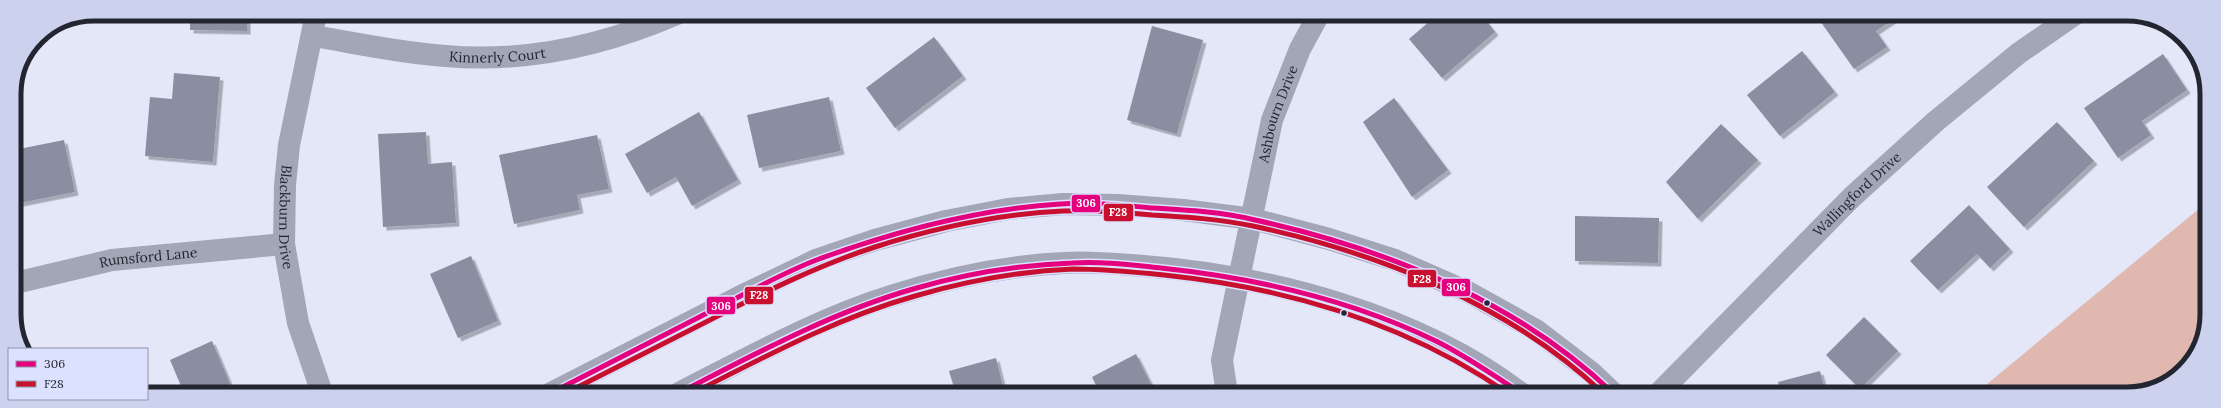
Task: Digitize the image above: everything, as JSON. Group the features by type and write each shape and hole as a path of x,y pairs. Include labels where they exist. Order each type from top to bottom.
{"street":[{"name":"Blackburn Drive","path":"315,21 313,36 302,74 289,145 285,185 284,244 298,323 320,387"},
{"name":"Kinnerly Court","path":"313,36 444,56 494,58 544,54 590,45 642,30 662,21"},
{"name":"Ashbourn Drive","path":"1226,387 1222,360 1253,219 1272,120 1300,49 1315,21"},
{"name":"Wallingford Drive","path":"1665,387 1852,197 1936,121 2019,53 2065,21"},
{"path":"563,387 739,297 816,260 875,240 946,221 1008,209 1062,204 1118,205 1169,209 1253,219 1329,239 1395,260 1468,292 1536,330 1592,373 1607,387"},
{"name":"Rumsford Lane","path":"21,282 112,260 284,244"},
{"path":"693,387 838,314 892,296 959,277 1016,267 1065,263 1115,264 1177,268 1240,277 1313,295 1374,315 1442,345 1503,379 1513,387"}],"shaded area":[{"path":"2200,208 2199,328 2190,350 2175,369 2159,379 2141,386 1983,387"}],"building":[{"path":"190,21 247,21 247,31 190,30"},
{"path":"1430,21 1486,21 1495,32 1442,78 1409,39"},
{"path":"1820,21 1891,21 1876,31 1887,47 1854,69"},
{"path":"1152,26 1203,40 1177,134 1127,120"},
{"path":"934,37 963,76 895,128 866,88"},
{"path":"1802,51 1835,92 1780,136 1747,95"},
{"path":"2163,54 2187,90 2142,121 2151,135 2118,158 2084,108"},
{"path":"174,73 220,77 213,162 145,156 150,97 172,99"},
{"path":"829,97 841,151 759,168 747,115"},
{"path":"1394,98 1448,170 1412,197 1363,122"},
{"path":"699,112 738,180 692,206 676,177 647,193 625,154"},
{"path":"2057,122 2094,161 2024,227 1987,187"},
{"path":"1721,124 1758,160 1698,219 1666,182"},
{"path":"426,132 428,164 452,162 456,223 383,227 378,134"},
{"path":"597,135 609,189 577,195 580,210 514,224 499,155"},
{"path":"64,140 75,192 21,203 21,149"},
{"path":"1969,205 2010,249 1990,268 1977,254 1938,290 1910,261"},
{"path":"1575,216 1659,218 1658,263 1575,261"},
{"path":"471,256 498,321 458,338 430,274"},
{"path":"1864,317 1898,351 1862,387 1858,387 1826,355"},
{"path":"212,341 231,387 181,387 170,360"},
{"path":"1136,354 1152,387 1097,387 1092,377"},
{"path":"996,358 1003,387 954,387 949,371"},
{"path":"1820,371 1824,387 1779,387 1778,382"}],"transit line":[{"name":"306","path":"563,387 767,282 819,259 878,239 968,216 1029,207 1083,203 1217,213 1242,217 1304,232 1353,246 1400,263 1447,283 1492,305 1535,331 1576,361 1606,387"},
{"name":"F28","path":"578,387 768,291 831,263 875,247 968,223 1015,215 1063,211 1119,212 1228,222 1300,237 1348,251 1394,267 1440,286 1484,308 1527,334 1567,362 1596,387"},
{"name":"306","path":"691,387 793,335 852,310 913,289 991,271 1052,264 1083,263 1117,264 1197,272 1268,285 1338,303 1372,314 1438,342 1470,360 1512,387"},
{"name":"F28","path":"705,387 802,339 858,315 886,305 974,281 1013,274 1073,269 1130,272 1210,281 1255,289 1300,300 1344,313 1429,347 1470,369 1498,387"}]}
